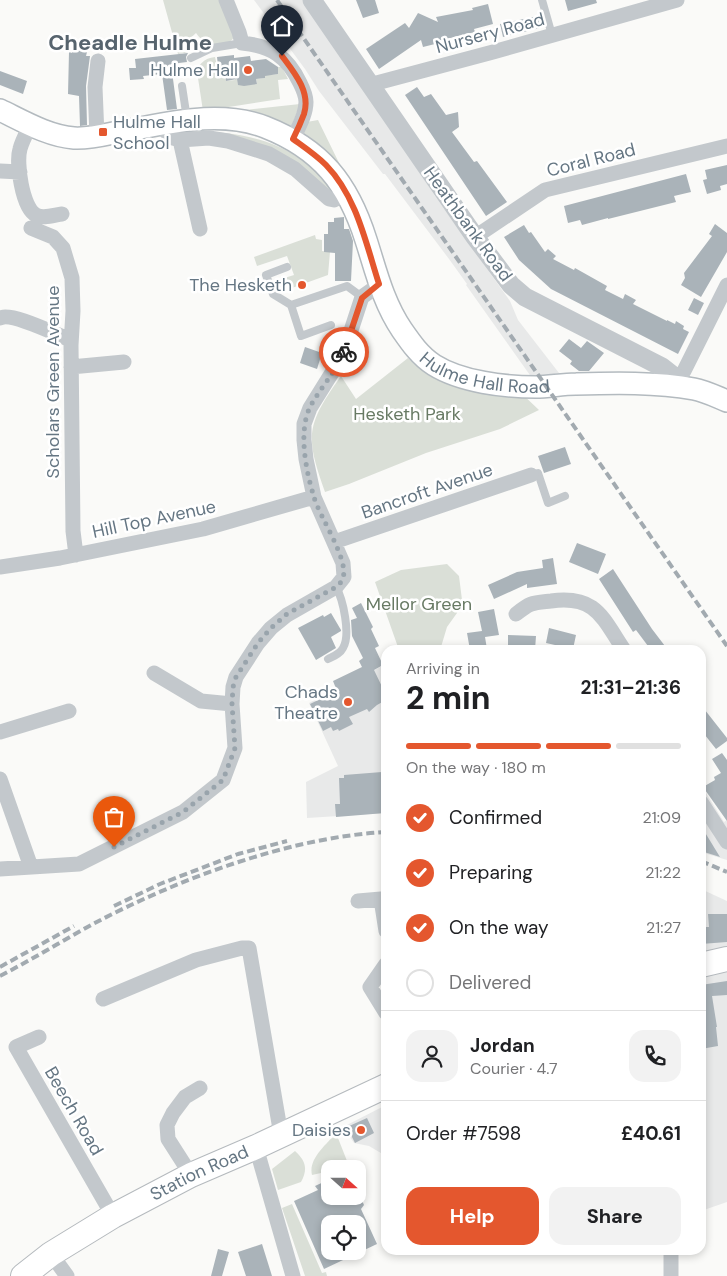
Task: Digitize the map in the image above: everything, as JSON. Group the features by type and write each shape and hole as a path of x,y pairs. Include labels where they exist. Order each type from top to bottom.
{"main road":[{"name":"Hulme Hall Road","path":"0,110 53,133 74,138 97,136 164,124 184,130 214,118 243,121 263,126 293,139 326,165 346,193 366,239 379,284 396,321 422,357 450,374 473,381 535,387 676,382 727,401"},
{"path":"706,964 727,959"},
{"name":"Station Road","path":"23,1276 59,1268 113,1216 190,1175 256,1147 381,1088"}],"street":[{"path":"226,0 242,43 256,44 282,56 305,93 305,112 293,139"},
{"name":"Heathbank Road","path":"312,0 475,237 511,285 522,295 662,368 676,382"},
{"name":"Nursery Road","path":"369,85 678,0"},
{"path":"97,136 95,87 98,61"},
{"path":"31,124 19,150 20,172 25,200 29,209 36,216 46,217 62,214"},
{"path":"184,130 200,229"},
{"name":"Hulme Hall Road","path":"184,130 209,138 247,146 281,160 295,169 329,199 334,200 346,193"},
{"name":"Coral Road","path":"475,237 545,190 727,146"},
{"path":"0,170 20,172"},
{"name":"Scholars Green Avenue","path":"31,228 52,237 63,248 72,278 72,532 76,555"},
{"path":"0,869 80,864 183,812 223,780 235,748 232,704 233,687 236,677 258,643 287,614 342,582 344,570 314,497 305,449 304,424 310,408 343,355 362,298 379,284"},
{"path":"676,382 684,371 727,285"},
{"path":"0,318 4,316 16,318 71,340"},
{"path":"71,367 124,362"},
{"name":"Bancroft Avenue","path":"334,542 531,475"},
{"name":"Hill Top Avenue","path":"0,567 76,555 203,529 314,497"},
{"path":"516,614 528,604 565,599 586,603 597,611 621,645"},
{"path":"154,673 201,701 232,704"},
{"path":"0,732 69,711"},
{"path":"0,779 31,867"},
{"path":"706,810 727,842"},
{"path":"358,901 381,899"},
{"path":"103,999 196,960 253,946 281,1135"},
{"path":"381,971 370,987 381,1005"},
{"name":"Beech Road","path":"39,1036 16,1047 113,1216"},
{"path":"190,1175 168,1139 166,1125 173,1112 185,1097 200,1088"},
{"path":"256,1147 294,1276"},
{"path":"671,1255 671,1276"}],"lane":[{"path":"542,0 552,36"},
{"path":"191,58 212,48 242,43"},
{"path":"182,86 184,130"},
{"path":"288,267 266,275 273,294 291,305 301,336 331,325"},
{"path":"291,305 347,286 362,298"},
{"path":"531,475 538,473 548,502 564,496"},
{"path":"328,659 339,653 344,647 346,640 343,604 336,587"}],"shaded area":[{"path":"254,0 303,0 435,196 510,301 518,320 559,373 532,378 449,259 319,91"},
{"path":"381,667 381,813 307,818 306,782 338,766 309,703"},
{"path":"706,793 724,822 727,820 727,860 706,854"},
{"path":"706,891 727,901 727,1202 706,1209"},
{"path":"381,1108 381,1153 369,1146 354,1143 343,1127"}],"green space":[{"path":"163,0 219,0 234,37 229,42 208,44 196,33 184,44 189,52 178,54"},
{"path":"215,57 219,74 225,73 226,81 235,80 234,73 237,72 238,85 257,84 256,79 265,78 264,74 278,74 277,67 282,67 288,79 278,80 280,99 203,111 198,78 194,75 202,63"},
{"path":"300,104 290,126 236,111"},
{"path":"318,120 341,167 339,169 303,134 307,122"},
{"path":"196,131 237,135 273,144 290,152 306,163 334,193 332,194 304,170 181,135 179,132"},
{"path":"315,235 316,239 322,240 322,251 330,252 328,275 278,293 275,288 278,280 294,275 287,256 257,266 254,257"},
{"name":"Hesketh Park","path":"408,358 421,370 447,384 473,389 519,391 539,410 500,429 426,453 325,492 314,457 312,431 315,419 329,393 341,376 356,399"},
{"name":"Mellor Green","path":"447,564 459,576 462,600 457,613 447,627 442,645 397,645 375,582 401,570"},
{"path":"336,1133 347,1160 321,1160 321,1173 312,1175 313,1163 323,1147"},
{"path":"295,1151 304,1162 305,1173 301,1182 278,1190 272,1169"},
{"path":"292,1204 322,1273 326,1272 327,1276 305,1276 282,1208"}],"building":[{"path":"356,0 375,0 379,13 363,18"},
{"path":"565,0 596,0 597,3 568,11"},
{"path":"488,4 493,24 474,29 475,32 438,41 439,43 423,47 421,40 379,69 366,49 405,23 409,28 418,13 438,22 436,17 473,10 472,8"},
{"path":"538,16 540,28 503,37 500,24"},
{"path":"74,42 86,44 86,56 90,56 86,86 87,125 80,126 79,96 68,94 69,52 72,53"},
{"path":"188,53 186,57 187,62 171,64 177,109 167,110 162,74 143,76 144,79 130,80 129,68 136,68 135,59"},
{"name":"Hulme Hall","path":"234,55 234,58 250,56 251,61 266,59 278,67 278,74 256,79 257,84 244,86 238,85 237,79 226,81 225,73 219,74 217,57"},
{"path":"0,71 27,81 23,94 0,85"},
{"path":"417,87 424,97 431,94 446,115 458,112 459,127 452,132 474,162 477,161 507,202 486,216 405,95"},
{"path":"727,165 727,184 720,186 721,190 707,194 703,180 707,179 705,170"},
{"path":"686,174 691,192 674,196 676,202 582,225 580,220 568,223 564,206"},
{"path":"344,217 344,229 349,229 353,241 351,281 335,281 335,253 324,252 324,234 328,234 328,222 334,222 334,218"},
{"path":"715,224 727,233 727,252 701,297 681,285 685,278 684,273 712,236 709,234"},
{"path":"524,225 545,252 548,249 556,256 553,259 574,270 575,268 607,286 605,290 623,299 625,294 636,300 633,304 667,321 675,324 676,321 684,326 683,329 689,332 678,354 551,289 519,260 504,237"},
{"path":"694,298 704,303 698,315 688,310"},
{"path":"569,339 581,348 587,341 604,353 589,371 579,371 570,364 572,361 559,351"},
{"path":"305,347 322,353 317,369 300,363"},
{"path":"565,447 571,464 544,473 538,456"},
{"path":"577,543 606,554 598,574 569,562"},
{"path":"553,558 557,584 527,588 527,584 494,599 488,585 517,572 543,568 542,560"},
{"path":"613,569 664,645 647,645 636,630 633,632 599,579"},
{"path":"361,603 373,627 371,629 379,646 375,648 381,661 381,666 374,670 381,685 381,703 369,712 367,709 349,717 353,724 339,731 338,729 333,731 331,727 323,731 310,704 337,691 333,681 362,667 359,661 363,658 352,636 351,620 357,618 352,608"},
{"path":"494,609 499,635 485,637 486,645 469,645 467,633 482,631 478,612"},
{"path":"331,613 341,630 331,637 336,648 316,660 298,628"},
{"path":"549,628 576,635 574,645 546,643"},
{"path":"508,635 536,636 535,645 508,645"},
{"path":"706,711 727,738 727,741 716,749 706,736"},
{"path":"722,753 727,760 727,821 706,791 706,785 715,780 714,777 721,773 712,759"},
{"path":"381,772 381,813 336,817 335,804 340,804 339,778 344,778 344,775"},
{"path":"706,834 720,857 706,853"},
{"path":"708,914 727,914 727,942 706,944 706,927 709,927"},
{"path":"727,981 727,995 712,996 718,1046 706,1048 706,984"},
{"name":"Daisies","path":"367,1118 374,1133 355,1143 347,1127"},
{"path":"321,1183 321,1205 364,1205 361,1209 364,1215 321,1215 321,1260 343,1260 324,1269 294,1201 318,1190 315,1186"},
{"path":"366,1220 377,1244 366,1249"},
{"path":"262,1244 272,1276 246,1276 238,1252"},
{"path":"218,1249 229,1252 222,1276 211,1276"}],"railway":[{"path":"277,0 727,646"},
{"path":"0,976 126,907 198,876 274,851 312,842 381,833"},
{"path":"114,906 160,884 238,854 287,841"},
{"path":"706,863 727,872"},
{"path":"0,967 74,926"}],"way so far":[{"path":"114,847 183,812 223,780 235,748 232,704 233,687 236,677 258,643 271,628 287,614 342,582 344,577 343,562 314,497 306,459 304,424 310,408 344,352"}],"place":[{"name":"Hulme Hall","path":"248,70"},
{"name":"Hulme Hall School","path":"103,132"},
{"name":"The Hesketh","path":"302,285"},
{"name":"Chads Theatre","path":"348,702"},
{"name":"Daisies","path":"361,1130"}],"district":[{"name":"Cheadle Hulme","path":"130,42"}],"route":[{"path":"282,56 292,68 305,93 305,112 293,139 311,152 336,176 346,193 366,239 379,284 362,298 344,352"}]}
